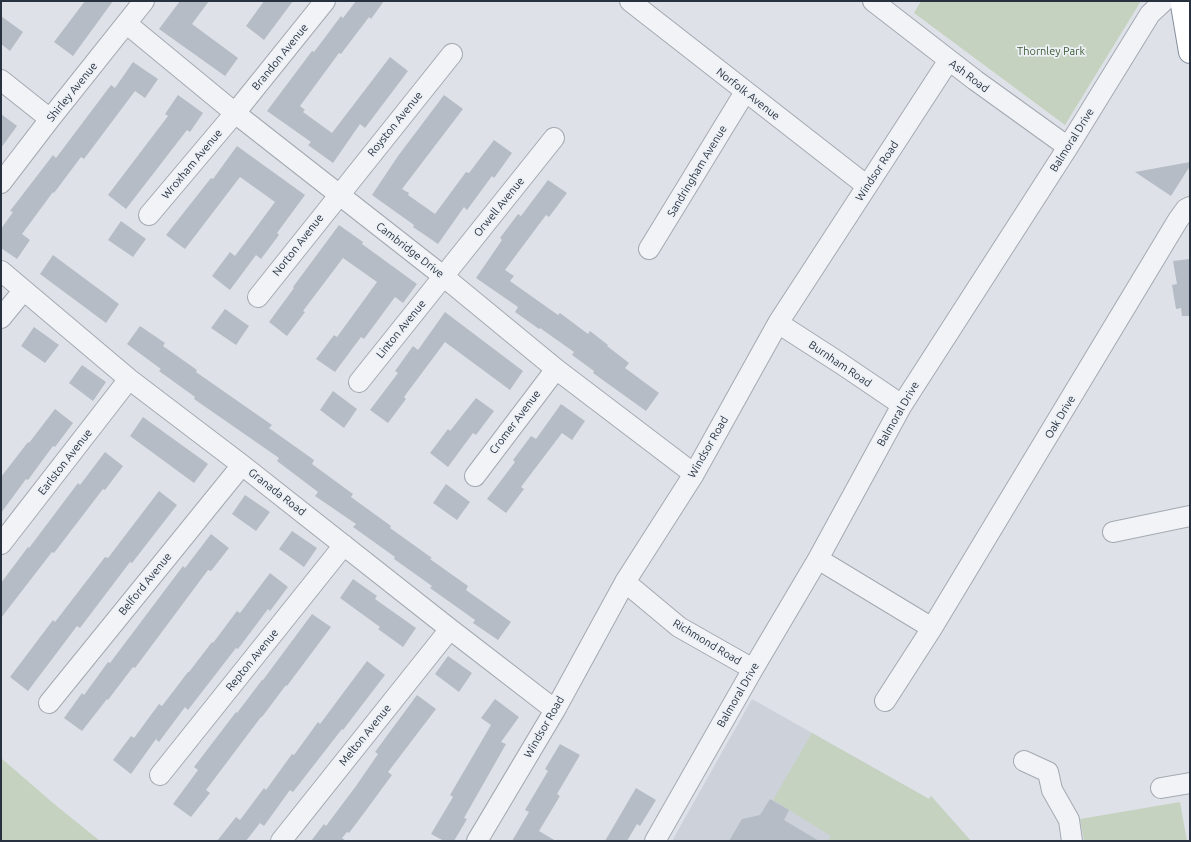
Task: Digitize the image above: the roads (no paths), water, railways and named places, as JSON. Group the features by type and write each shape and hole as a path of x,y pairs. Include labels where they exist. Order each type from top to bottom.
{"highway":[{"path":"1183,1 1182,5 1190,52"}],"street":[{"name":"Shirley Avenue","path":"1,183 144,1"},
{"name":"Brandon Avenue","path":"235,113 325,1"},
{"name":"Norfolk Avenue","path":"630,1 867,186"},
{"name":"Ash Road","path":"873,1 975,80 1068,147"},
{"name":"Balmoral Drive","path":"655,841 753,669 818,559 902,405 1068,147 1150,14 1164,1"},
{"name":"Cambridge Drive","path":"127,24 235,113 443,276 556,369 694,474"},
{"name":"Royston Avenue","path":"339,194 452,54"},
{"name":"Windsor Road","path":"477,841 555,710 625,582 694,474 778,323 949,60"},
{"path":"1,80 50,119"},
{"name":"Sandringham Avenue","path":"650,249 745,92"},
{"name":"Wroxham Avenue","path":"149,216 235,113"},
{"name":"Orwell Avenue","path":"443,276 554,138"},
{"name":"Norton Avenue","path":"258,297 339,194"},
{"name":"Oak Drive","path":"885,701 932,628 1178,220 1186,209 1190,207"},
{"name":"Granada Road","path":"1,272 129,379 242,465 555,710"},
{"name":"Linton Avenue","path":"359,382 443,276"},
{"path":"1,318 23,291"},
{"name":"Burnham Road","path":"778,323 902,405"},
{"name":"Cromer Avenue","path":"475,476 556,369"},
{"name":"Earlston Avenue","path":"1,544 129,379"},
{"name":"Belford Avenue","path":"49,703 242,465"},
{"path":"1113,532 1190,516"},
{"name":"Repton Avenue","path":"160,776 344,545"},
{"path":"818,559 932,628"},
{"name":"Richmond Road","path":"625,582 679,627 753,669"},
{"name":"Melton Avenue","path":"281,841 450,629"},
{"path":"1024,761 1048,772 1052,790 1069,820 1072,841"},
{"path":"1160,788 1190,783"}],"park label":[{"name":"Thornley Park","path":"1051,51"}]}
